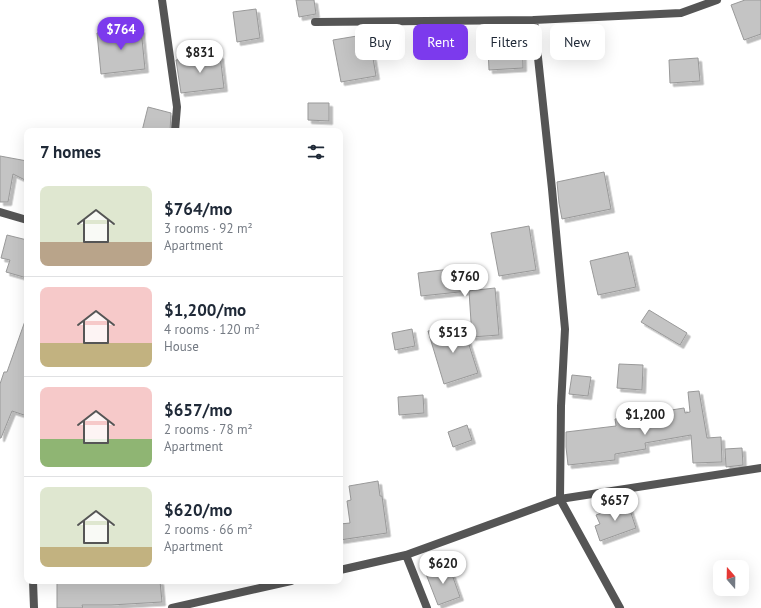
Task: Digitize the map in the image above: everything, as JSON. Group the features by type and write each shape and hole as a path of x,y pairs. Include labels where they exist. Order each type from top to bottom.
{"street":[{"path":"162,0 177,107 175,128"},
{"path":"315,22 534,20 680,13 717,0"},
{"path":"534,20 565,329 561,406 560,499 620,608"},
{"path":"0,212 24,219"},
{"path":"343,569 406,555 560,499 761,468"},
{"path":"406,555 428,608"},
{"path":"33,584 34,608"},
{"path":"172,608 278,584"}],"building":[{"path":"296,0 314,0 316,14 299,17"},
{"path":"745,0 761,0 761,34 744,40 731,5"},
{"path":"256,9 260,38 237,42 233,12"},
{"path":"141,29 145,69 101,74 97,33"},
{"path":"355,36 355,60 373,60 376,76 341,82 333,40"},
{"path":"220,55 224,88 181,93 176,60"},
{"path":"698,58 700,81 670,83 669,60"},
{"path":"489,60 523,60 523,68 489,70"},
{"path":"308,103 329,103 329,121 308,120"},
{"path":"148,107 171,113 170,128 143,128"},
{"path":"0,156 24,160 24,180 13,174 8,202 0,202"},
{"path":"604,172 611,209 562,219 557,182"},
{"path":"529,226 536,270 499,276 491,233"},
{"path":"7,235 24,239 24,277 6,272 10,260 1,258"},
{"path":"628,252 636,287 598,295 590,261"},
{"path":"466,267 468,291 495,288 499,335 472,337 469,291 421,296 418,273"},
{"path":"649,310 687,333 680,345 641,322"},
{"path":"24,324 24,415 12,411 0,438 0,384 4,372 7,372"},
{"path":"463,326 478,373 444,384 428,331"},
{"path":"412,329 415,346 395,350 392,333"},
{"path":"619,364 643,365 642,390 617,388"},
{"path":"572,375 591,377 588,396 569,394"},
{"path":"699,391 707,438 721,437 722,462 693,463 691,435 645,443 646,449 615,454 615,460 568,465 566,432 616,426 615,419 684,408 685,413 690,412 688,392"},
{"path":"423,395 424,413 399,415 398,397"},
{"path":"467,425 472,440 453,447 448,432"},
{"path":"742,448 743,465 726,467 725,449"},
{"path":"378,481 380,496 382,496 387,533 343,540 343,524 350,523 347,501 351,500 349,486"},
{"path":"628,504 636,528 600,541 595,526 600,524 596,515"},
{"path":"449,566 460,597 438,605 426,574"},
{"path":"57,584 160,584 162,602 82,605 83,608 57,608"}]}
